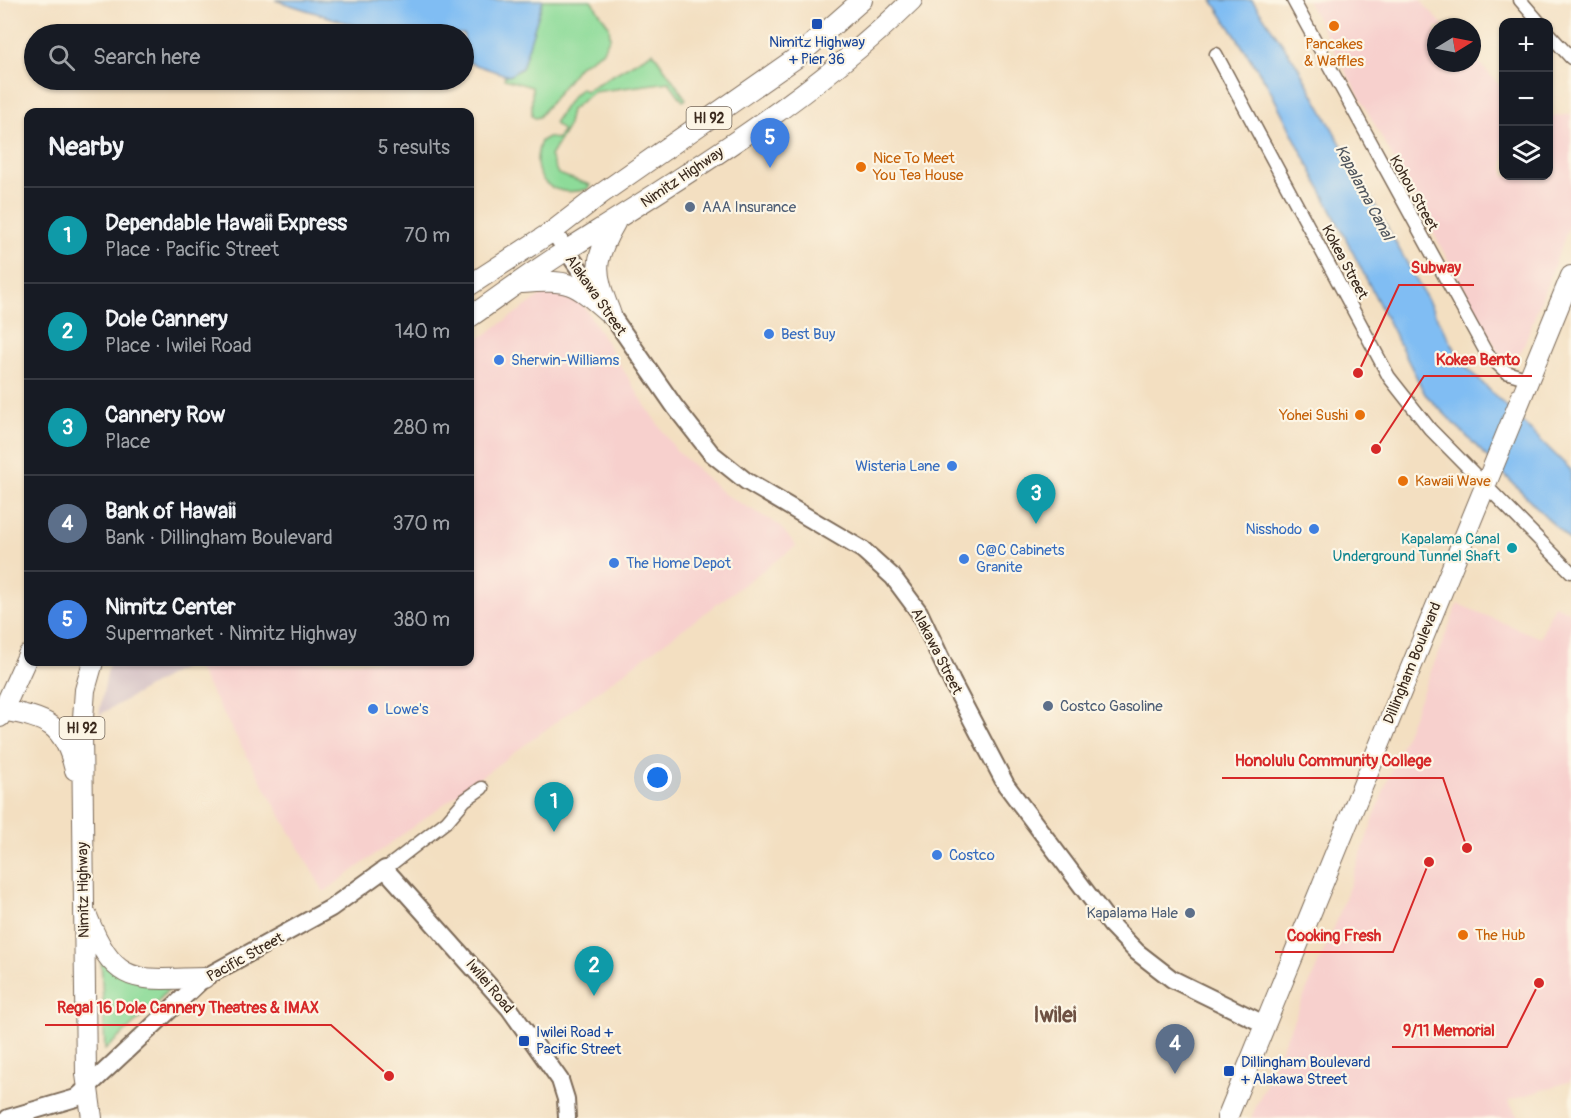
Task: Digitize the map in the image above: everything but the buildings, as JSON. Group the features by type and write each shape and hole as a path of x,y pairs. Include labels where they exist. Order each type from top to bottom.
{"main road":[{"name":"HI 92","path":"474,282 552,231 601,194 796,58 862,0"},
{"name":"Nimitz Highway","path":"474,314 565,251 616,221 701,165 822,78 880,31 912,0"},
{"path":"611,315 598,279 597,267 601,248 616,221"},
{"name":"Alakawa Street","path":"552,231 711,453 746,481 857,545 893,577 919,612 952,682 1006,784 1124,939 1172,979 1264,1024"},
{"name":"Dillingham Boulevard","path":"1227,1118 1571,276"},
{"path":"519,284 558,280 576,285 611,315"},
{"path":"24,664 1,713 32,716 57,730 71,751 82,796"},
{"name":"Nimitz Highway","path":"92,666 85,690 82,722 82,904 87,1090 92,1118"},
{"name":"Pacific Street","path":"8,1118 76,1098 204,978 331,908 386,869"},
{"name":"Iwilei Road","path":"386,869 510,1008 560,1080 566,1098 567,1118"},
{"path":"82,904 98,944 111,962 124,972 153,981 204,978"}],"street":[{"name":"Kohou Street","path":"1293,0 1487,354 1506,372 1529,379"},
{"path":"1520,0 1536,18"},
{"path":"1553,38 1571,58"},
{"name":"Kokea Street","path":"1216,54 1389,377 1430,429 1571,572"},
{"name":"Pacific Street","path":"386,869 438,828 465,800 482,788"}],"shaded area":[{"path":"1307,0 1420,0 1437,18 1427,18 1427,72 1481,72 1481,65 1499,85 1499,180 1553,180 1553,116 1571,114 1571,221 1522,350 1515,358 1504,357 1498,352"},
{"path":"545,293 561,293 581,301 648,410 676,450 724,494 779,525 796,546 324,892 196,666 474,666 474,342"},
{"path":"1458,604 1540,638 1554,605 1571,612 1571,1081 1508,1101 1520,1118 1251,1118 1336,923 1390,773"},
{"path":"108,666 186,666 99,715"}],"green space":[{"path":"543,0 591,0 609,26 610,37 602,52 579,66 539,117 535,118 532,116 532,87 504,79 505,75 509,76 522,68"},
{"path":"653,52 686,99 683,101 669,82 593,92 571,110 567,128 550,156 558,174 590,185 588,189 563,191 545,183 537,166 537,154 541,141 548,137 557,139 563,131 554,123 571,98 581,88 585,91"},
{"path":"101,957 174,982 156,1004 105,1050"}],"water":[{"path":"275,0 543,0 522,68 509,76 474,64 474,24 351,24"},
{"name":"Kapalama Canal","path":"1212,0 1252,0 1297,65 1463,364 1571,470 1571,542 1425,394 1267,84"}],"place":[{"name":"Nimitz Highway + Pier 36","path":"817,24"},
{"name":"Pancakes & Waffles","path":"1334,26"},
{"name":"Nice To Meet You Tea House","path":"861,167"},
{"name":"Nimitz Center","path":"770,168"},
{"name":"AAA Insurance","path":"690,207"},
{"name":"Best Buy","path":"769,334"},
{"name":"Sherwin-Williams","path":"499,360"},
{"name":"Subway","path":"1358,373"},
{"name":"Yohei Sushi","path":"1360,415"},
{"name":"Kokea Bento","path":"1376,449"},
{"name":"Wisteria Lane","path":"952,466"},
{"name":"Kawaii Wave","path":"1403,481"},
{"name":"Cannery Row","path":"1036,524"},
{"name":"Nisshodo","path":"1314,529"},
{"name":"Kapalama Canal Underground Tunnel Shaft","path":"1512,548"},
{"name":"C@C Cabinets Granite","path":"964,559"},
{"name":"The Home Depot","path":"614,563"},
{"name":"Costco Gasoline","path":"1048,706"},
{"name":"Lowe's","path":"373,709"},
{"name":"Dependable Hawaii Express","path":"554,832"},
{"name":"Honolulu Community College","path":"1467,848"},
{"name":"Costco","path":"937,855"},
{"name":"Cooking Fresh","path":"1429,862"},
{"name":"Kapalama Hale","path":"1190,913"},
{"name":"The Hub","path":"1463,935"},
{"name":"9/11 Memorial","path":"1539,983"},
{"name":"Dole Cannery","path":"594,996"},
{"name":"Iwilei Road + Pacific Street","path":"524,1041"},
{"name":"Dillingham Boulevard + Alakawa Street","path":"1229,1071"},
{"name":"Bank of Hawaii","path":"1175,1074"},
{"name":"Regal 16 Dole Cannery Theatres & IMAX","path":"389,1076"}],"district":[{"name":"Iwilei","path":"1055,1015"}]}
